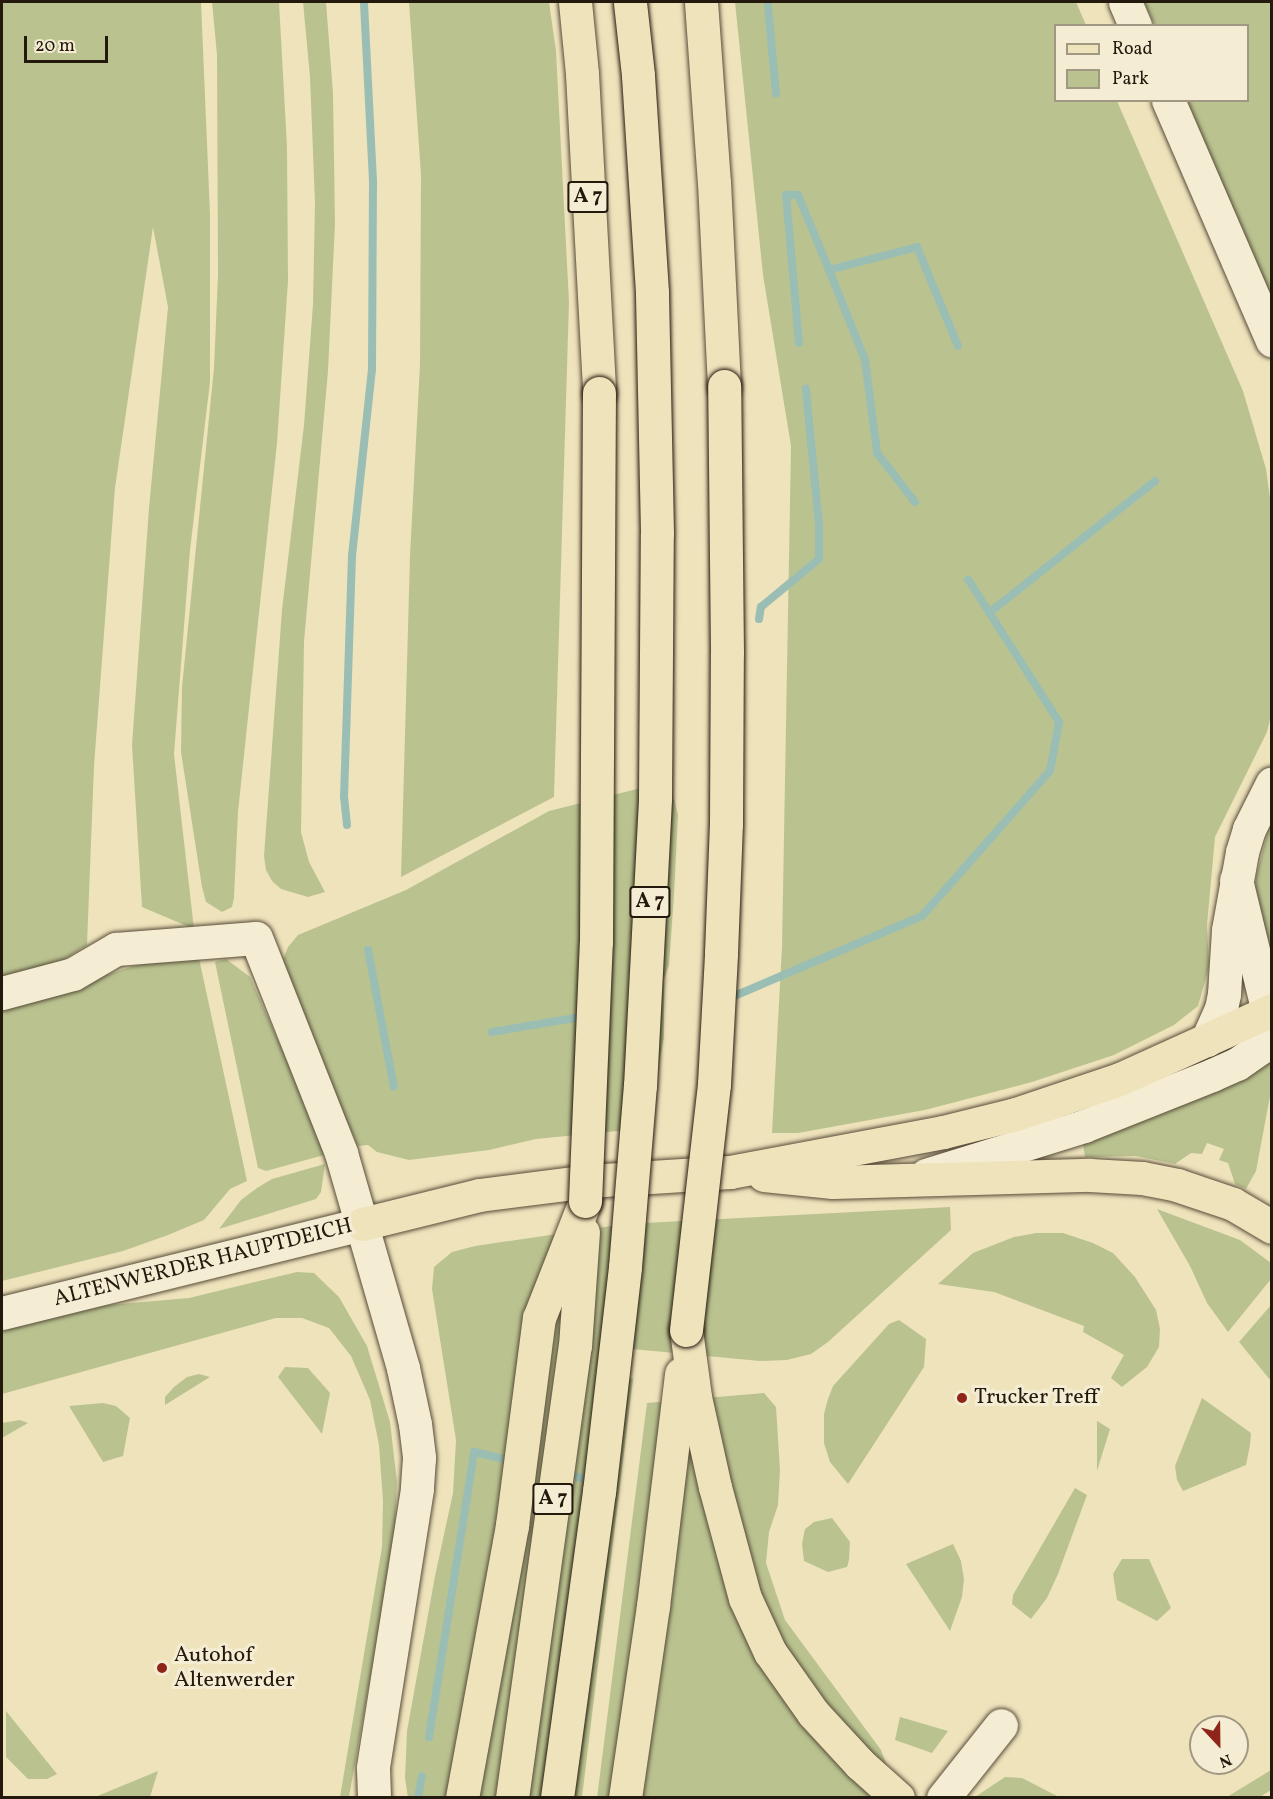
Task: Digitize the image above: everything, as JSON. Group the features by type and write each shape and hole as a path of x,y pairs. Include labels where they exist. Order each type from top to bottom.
{"main road":[{"name":"A 7","path":"512,1797 575,1346 585,1201 596,942 598,393 582,74 575,2"},
{"name":"A 7","path":"557,1797 599,1492 625,1267 640,1086 655,797 657,533 652,292 638,75 630,2"},
{"path":"625,1797 655,1594 714,1084 726,824 728,653 724,386 714,182 701,2"},
{"path":"362,1224 460,1199 511,1190 588,1181 730,1172 932,1134 1016,1114 1120,1079 1270,1011"},
{"path":"730,1172 833,1182 1090,1175 1142,1178 1178,1185 1233,1204 1272,1227"},
{"path":"462,1797 512,1525 539,1318 585,1201"},
{"path":"686,1330 703,1431 726,1537 744,1598 770,1652 813,1713 860,1764 898,1797"}],"street":[{"path":"1125,2 1135,24"},
{"path":"1169,102 1272,340"},
{"path":"1207,1040 1221,1009 1224,994 1228,930 1236,880 1250,829 1272,783"},
{"path":"913,1179 1084,1126 1237,1064 1264,1042 1270,1027 1270,1011 1236,880"},
{"path":"2,993 73,974 116,949 256,938 341,1153 362,1224"},
{"name":"ALTENWERDER HAUPTDEICH","path":"2,1312 362,1224 403,1368 416,1425 420,1458 373,1768 374,1797"},
{"path":"943,1797 1001,1725"}],"green space":[{"path":"2,2 201,2 210,214 210,382 190,550 174,754 194,929 142,907 132,745 149,508 168,307 153,227 115,488 94,766 87,945 40,974 2,980"},
{"path":"212,2 279,2 287,147 288,281 277,443 238,812 234,898 232,907 222,912 206,902 202,887 181,752 182,687 214,368 218,275 217,55"},
{"path":"303,2 326,2 333,93 335,223 328,371 304,642 301,832 309,862 325,892 308,897 281,889 272,881 266,870 264,856 282,610 304,425 313,304 315,203 310,77"},
{"path":"409,2 549,2 556,51 569,302 554,797 401,877 410,556 420,364 421,175"},
{"path":"735,2 1076,2 1086,24 1054,24 1054,102 1117,102 1243,391 1266,469 1271,505 1271,715 1267,732 1215,837 1207,925 1209,967 1198,1006 1174,1025 1114,1055 1032,1082 925,1110 798,1133 772,1133 782,947 791,446 763,275"},
{"path":"1144,2 1271,2 1271,299 1187,102 1249,102 1249,24 1155,24"},
{"path":"665,782 674,799 678,815 669,965 664,979 664,1037 648,1128 536,1139 489,1150 409,1160 377,1152 368,1145 358,1146 286,990 281,964 288,947 298,935 406,890 549,811"},
{"path":"1271,820 1272,964 1255,898 1256,877"},
{"path":"197,949 247,1181 230,1189 204,1220 168,1235 123,1251 2,1281 2,1003 56,992 124,969"},
{"path":"226,959 250,977 303,1097 324,1155 266,1171 258,1168 215,962"},
{"path":"1268,1057 1271,1059 1271,1091 1256,1171 1246,1189 1235,1184 1228,1163 1219,1160 1224,1149 1207,1143 1202,1154 1191,1153 1175,1164 1136,1156 1085,1157 1082,1138"},
{"path":"325,1164 321,1192 316,1199 219,1229 241,1200 257,1188 272,1179"},
{"path":"950,1207 951,1230 828,1342 811,1354 787,1360 760,1361 600,1346 600,1373 633,1379 582,1797 408,1798 405,1778 407,1731 435,1576 453,1493 456,1440 432,1289 434,1267 452,1252 475,1246 625,1224"},
{"path":"1157,1209 1240,1240 1271,1263 1271,1279 1228,1332 1207,1303 1190,1266"},
{"path":"1036,1233 1063,1233 1093,1243 1113,1253 1135,1277 1156,1310 1160,1329 1159,1347 1147,1367 1122,1387 1111,1378 1124,1355 1083,1332 1084,1326 994,1292 938,1284 973,1253 1014,1237"},
{"path":"297,1272 314,1273 339,1297 367,1346 390,1422 397,1482 394,1543 349,1797 340,1797 382,1547 383,1501 379,1445 370,1400 351,1356 329,1328 302,1318 276,1318 2,1394 2,1329 97,1306 189,1298"},
{"path":"1271,1305 1271,1381 1239,1342"},
{"path":"899,1320 926,1339 924,1367 848,1484 830,1462 824,1443 824,1414 828,1399 833,1386 889,1324"},
{"path":"285,1367 308,1368 330,1393 322,1434 278,1377"},
{"path":"199,1374 210,1377 165,1405 165,1397 174,1387 187,1377"},
{"path":"764,1393 776,1407 780,1470 778,1505 769,1532 766,1563 785,1620 881,1750 893,1782 888,1797 597,1798 647,1403"},
{"path":"1202,1398 1251,1433 1246,1465 1183,1491 1177,1480 1175,1466"},
{"path":"103,1403 116,1406 130,1418 123,1456 103,1462 69,1406"},
{"path":"20,1420 28,1423 2,1438 2,1423"},
{"path":"1097,1421 1110,1429 1097,1471"},
{"path":"1075,1488 1087,1495 1058,1574 1047,1598 1031,1619 1012,1604 1013,1595"},
{"path":"832,1518 850,1542 849,1560 847,1567 828,1572 804,1561 802,1544 805,1529 814,1522"},
{"path":"953,1544 961,1561 964,1579 962,1597 950,1631 906,1564"},
{"path":"1122,1559 1149,1559 1171,1608 1157,1621 1117,1600 1113,1574"},
{"path":"6,1711 57,1774 47,1779 28,1779 6,1757"},
{"path":"900,1717 948,1731 932,1753 895,1740"},
{"path":"1271,1770 1271,1790 1260,1797 1227,1797"},
{"path":"158,1771 150,1797 95,1797"},
{"path":"1005,1777 1022,1778 1059,1797 975,1797"}],"waterway":[{"path":"347,825 344,797 352,556 372,370 373,181 364,2"},
{"path":"768,6 776,94"},
{"path":"799,343 786,195 798,195 829,270 917,247 958,346"},
{"path":"829,270 865,360 877,453 915,502"},
{"path":"759,619 761,607 819,559 819,525 806,389"},
{"path":"989,613 1155,481"},
{"path":"725,1000 922,916 1050,771 1059,722 968,579"},
{"path":"368,950 394,1087"},
{"path":"492,1032 587,1016"},
{"path":"429,1737 474,1452 513,1461"},
{"path":"564,1474 595,1481"},
{"path":"418,1798 422,1776"}],"place":[{"name":"Trucker Treff","path":"962,1398"},
{"name":"Autohof Altenwerder","path":"162,1668"}]}
